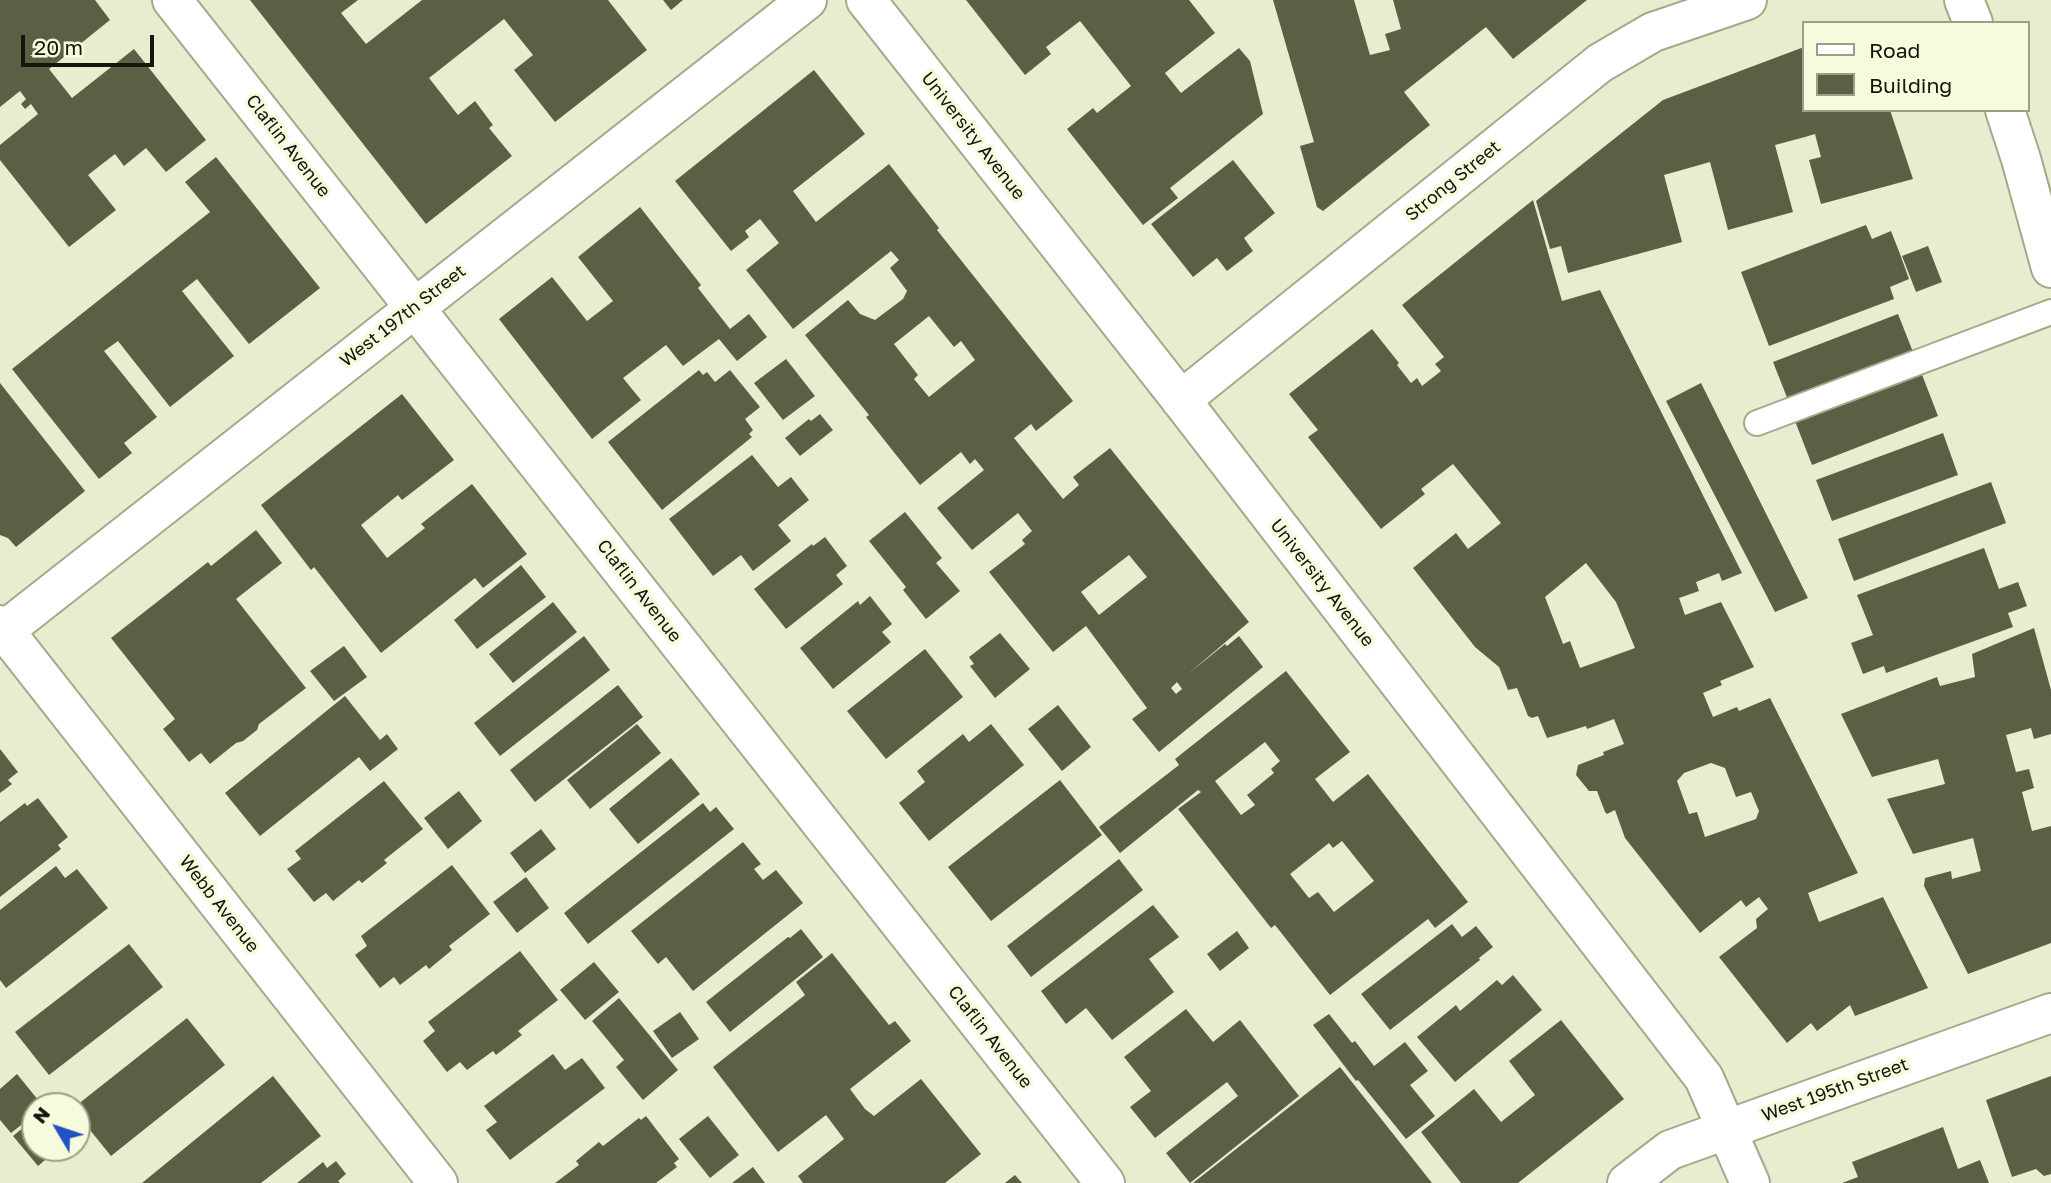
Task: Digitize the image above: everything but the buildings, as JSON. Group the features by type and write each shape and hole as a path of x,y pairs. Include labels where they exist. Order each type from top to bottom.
{"street":[{"name":"Claflin Avenue","path":"172,0 1105,1183"},
{"name":"West 197th Street","path":"1,630 807,0"},
{"name":"University Avenue","path":"866,0 1181,400 1704,1078 1750,1183"},
{"name":"Strong Street","path":"1181,400 1600,63 1653,32 1747,0"},
{"path":"1964,0 1972,21"},
{"path":"2006,112 2051,268"},
{"name":"Webb Avenue","path":"1,630 438,1183"},
{"name":"West 195th Street","path":"1627,1183 1670,1150 2051,1013"}],"lane":[{"path":"1757,423 2051,313"}]}
